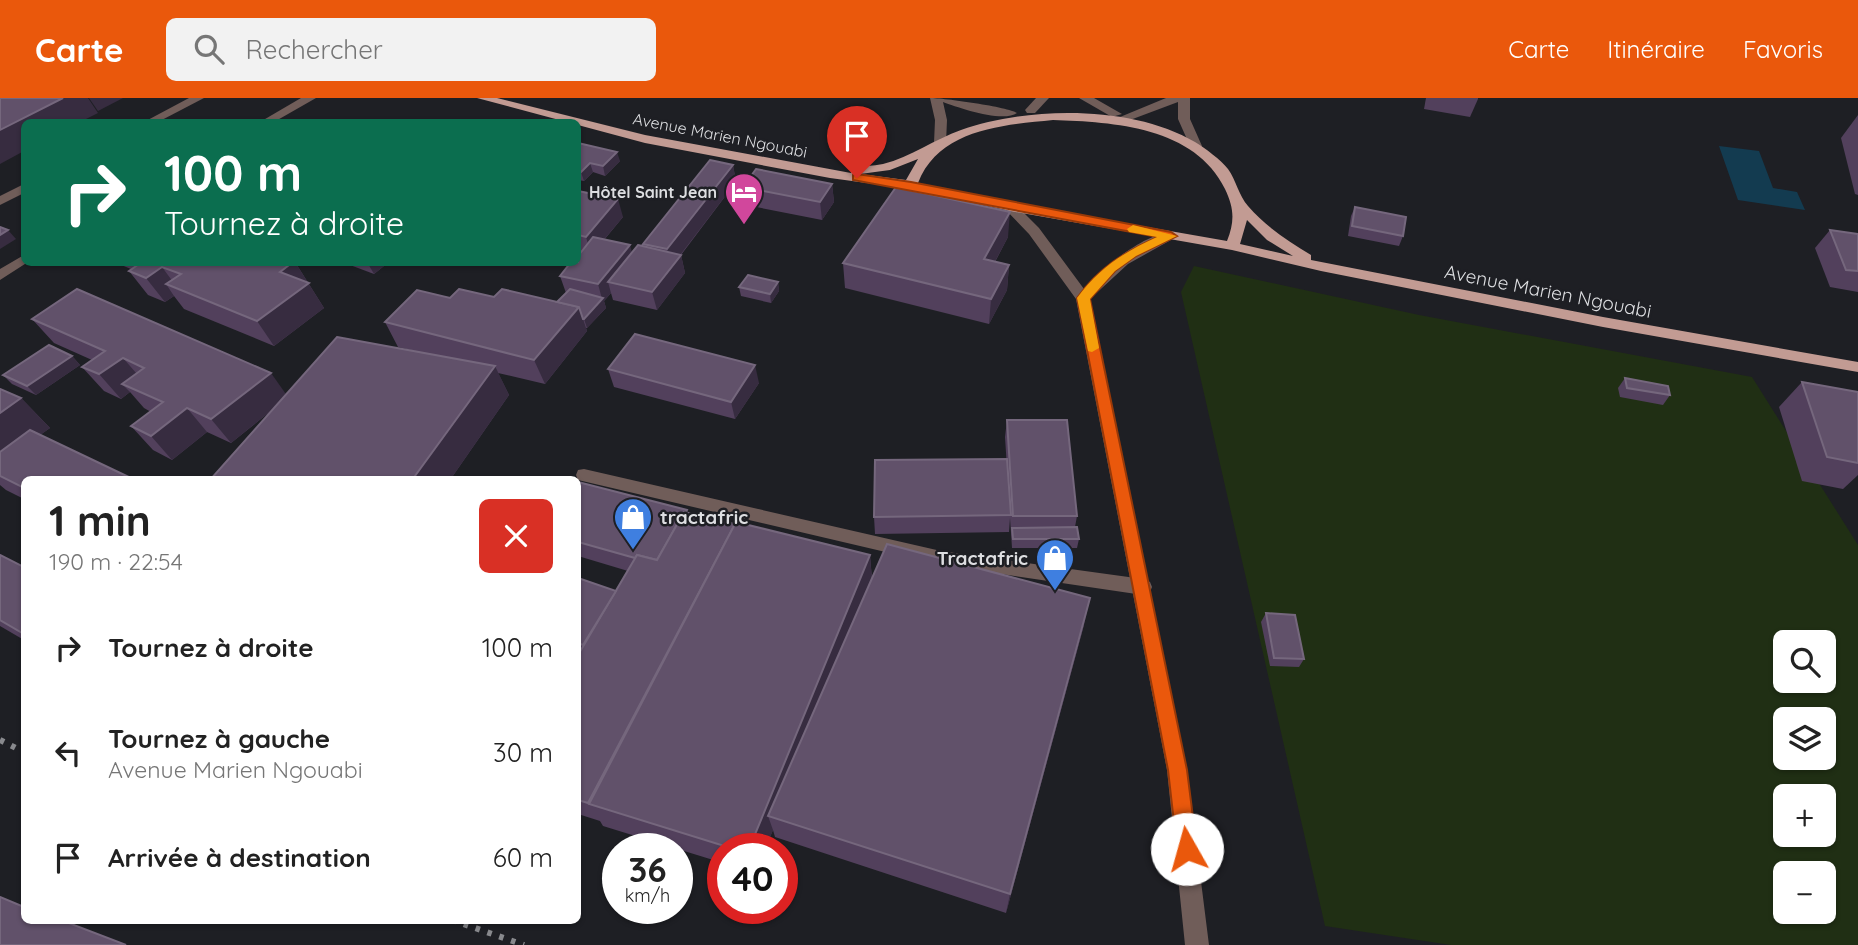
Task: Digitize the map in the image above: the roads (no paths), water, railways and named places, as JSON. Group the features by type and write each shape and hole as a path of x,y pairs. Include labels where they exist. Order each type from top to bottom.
{"main road":[{"name":"Avenue Marien Ngouabi","path":"483,98 566,119"},
{"path":"830,174 886,167 936,146 985,120 1012,113 1073,109 1121,115 1163,129 1196,146 1217,164 1232,184 1240,206 1240,226 1232,246"},
{"name":"Avenue Marien Ngouabi","path":"581,123 645,139 830,174 911,185 1010,207 1232,246 1321,267 1603,322 1858,367"},
{"path":"911,185 919,166 936,146"},
{"path":"1240,206 1272,237 1321,267"}],"street":[{"path":"156,119 198,98"},
{"path":"272,119 310,98"},
{"path":"936,98 941,120 936,146"},
{"path":"943,98 970,108 1012,113"},
{"path":"1031,110 1043,98"},
{"path":"1085,98 1121,115 1177,98"},
{"path":"1184,98 1184,119 1196,146"},
{"path":"0,201 21,190"},
{"path":"1010,207 1034,231 1083,298 1108,432 1143,587 1177,770 1197,945"},
{"path":"1083,298 1110,268 1131,253 1171,236"},
{"path":"0,275 21,261"},
{"path":"584,475 941,558 1143,587"}],"water":[{"path":"1719,146 1759,151 1773,188 1797,192 1805,210 1738,200"}],"railway":[{"path":"0,740 21,750"},
{"path":"464,924 524,945"}],"place":[{"name":"Hôtel Saint Jean","path":"744,226"},
{"name":"tractafric","path":"633,551"},
{"name":"Tractafric","path":"1055,592"}]}
